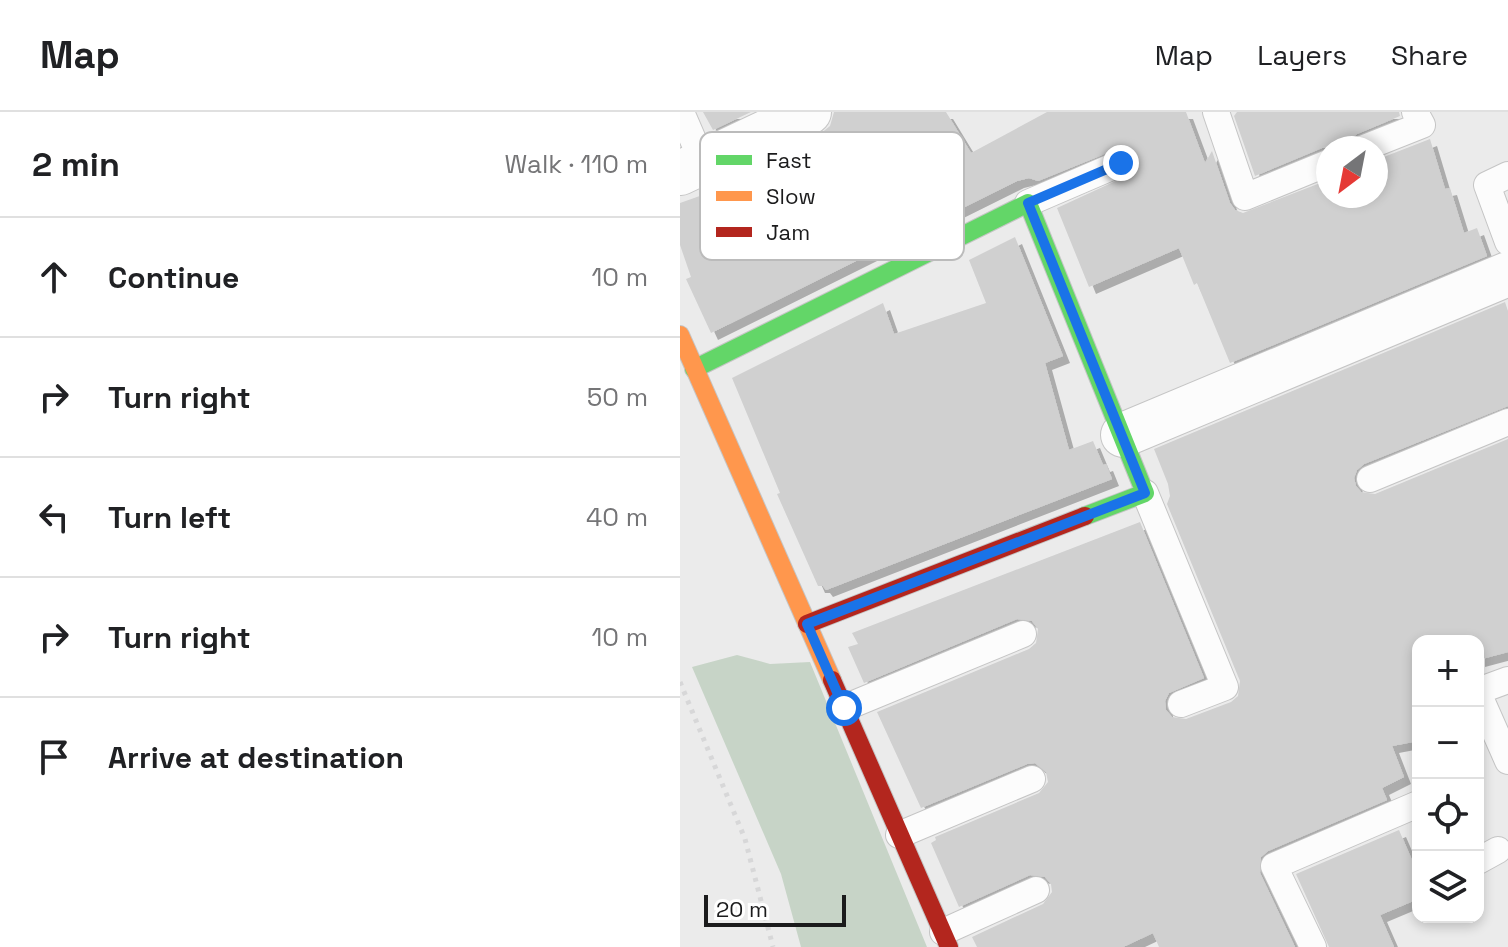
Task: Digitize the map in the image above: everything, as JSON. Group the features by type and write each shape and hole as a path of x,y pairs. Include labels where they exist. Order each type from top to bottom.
{"street":[{"path":"767,132 809,112"},
{"path":"807,624 1145,493 1028,203 964,235"},
{"path":"694,369 913,260"},
{"path":"1123,435 1508,274"},
{"path":"680,335 946,940"}],"lane":[{"path":"681,112 691,168"},
{"path":"1216,112 1245,197 1316,168"},
{"path":"1388,138 1422,125 1415,112"},
{"path":"1028,203 1121,163"},
{"path":"1508,175 1487,185 1508,242"},
{"path":"1370,479 1508,422"},
{"path":"1145,493 1225,687 1181,704"},
{"path":"844,708 1023,634"},
{"path":"1484,690 1508,680"},
{"path":"1484,706 1508,761"},
{"path":"899,835 1032,779"},
{"path":"1313,947 1274,866 1412,807"},
{"path":"946,940 1036,890"}],"path":[{"path":"680,682 745,839 773,947"}],"green space":[{"path":"737,655 770,664 810,662 927,947 801,947 781,874 692,667"}],"building":[{"path":"703,112 751,112 713,130"},
{"path":"834,112 946,112 958,132 822,132 830,126"},
{"path":"1047,112 1186,112 1205,163 1212,151 1230,203 1235,210 1243,213 1316,185 1316,208 1388,208 1388,155 1430,139 1445,189 1450,188 1464,233 1477,228 1487,256 1230,363 1179,248 1089,287 1057,208 1133,173 1137,166 1136,157 1131,151 1122,147 1038,181 1029,178 964,207 964,142 971,153"},
{"path":"1237,112 1399,112 1400,116 1355,136 1316,136 1316,151 1255,176 1234,116"},
{"path":"700,196 700,260 858,260 711,333 686,279 691,277 680,245 680,203"},
{"path":"1015,237 1063,356 1045,363 1069,450 1093,441 1112,479 826,590 818,586 777,494 780,493 732,378 883,303 894,334 986,303 969,260"},
{"path":"1505,302 1508,311 1508,406 1364,464 1354,478 1361,492 1375,494 1508,439 1508,652 1484,658 1484,635 1412,635 1412,742 1392,746 1404,777 1382,788 1387,800 1268,851 1261,857 1260,873 1295,947 1159,947 1153,933 1123,947 977,947 972,937 1043,904 1052,892 1051,884 1045,877 1030,875 959,907 931,843 936,840 935,837 1039,793 1048,782 1046,772 1035,763 1027,764 921,808 877,712 1029,649 1036,643 1038,629 1032,621 1017,619 864,683 848,647 858,644 852,633 1140,522 1204,678 1169,693 1165,701 1166,710 1172,717 1186,719 1231,702 1238,696 1240,681 1167,504 1170,496 1168,484 1154,449"},
{"path":"1399,830 1412,860 1412,902 1380,915 1394,947 1329,947 1296,874"}],"traffic: fast":[{"path":"964,235 1028,203 1145,493 1085,516"},
{"path":"694,369 913,260"}],"traffic: slow":[{"path":"680,335 832,680"}],"traffic: jam":[{"path":"807,624 1085,516"},
{"path":"832,680 949,947"}],"route":[{"path":"844,708 807,624 1145,493 1028,203 1121,163"}]}
